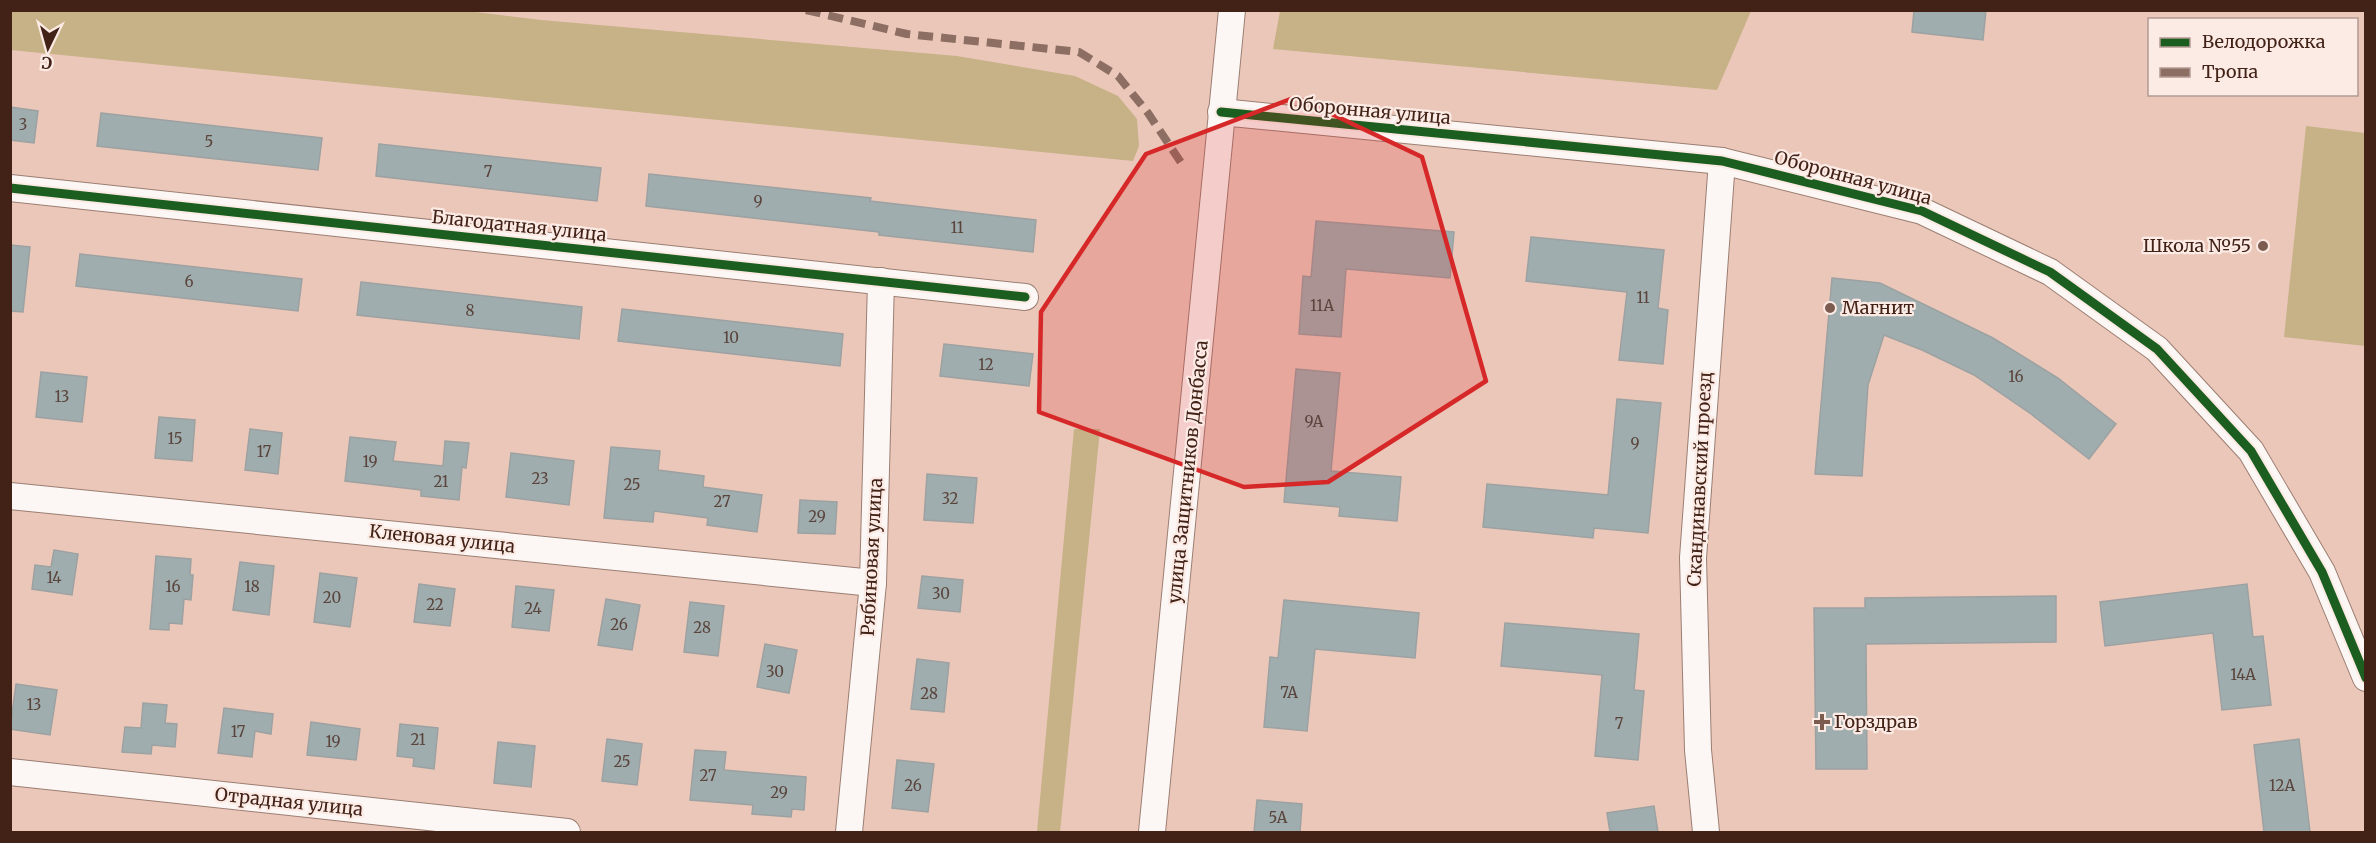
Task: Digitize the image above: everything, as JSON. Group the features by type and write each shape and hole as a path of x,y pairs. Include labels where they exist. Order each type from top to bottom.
{"street":[{"name":"улица Защитников Донбасса","path":"1152,832 1232,10"},
{"name":"Оборонная улица","path":"1221,112 1291,121 1722,161 1922,211 2050,272 2157,349 2251,451 2322,572 2366,678"},
{"name":"Скандинавский проезд","path":"1706,832 1698,750 1693,558 1722,161"},
{"name":"Благодатная улица","path":"10,188 1025,297"},
{"name":"Рябиновая улица","path":"849,832 873,583 881,281"},
{"name":"Кленовая улица","path":"10,496 873,583"},
{"name":"Отрадная улица","path":"10,772 567,832"}],"highlighted area":[{"path":"1296,97 1422,157 1486,381 1328,482 1244,487 1039,412 1041,312 1146,154"}],"shaded area":[{"path":"459,10 541,20 957,56 1075,76 1118,96 1137,119 1139,146 1133,161 11,50 11,11"},
{"path":"1280,10 1751,11 1717,90 1273,49"},
{"path":"2306,126 2365,133 2365,346 2284,337"},
{"path":"1074,429 1100,429 1060,832 1037,832"}],"building":[{"path":"1914,10 1986,10 1983,40 1912,32"},
{"path":"10,107 38,111 34,143 10,140"},
{"path":"101,113 322,138 318,170 97,146"},
{"path":"379,144 601,168 597,201 376,176"},
{"path":"649,174 871,198 870,201 1036,220 1033,252 646,206"},
{"path":"1316,221 1454,232 1450,278 1346,269 1341,337 1299,334 1303,276 1311,277"},
{"path":"1531,237 1664,250 1658,308 1668,310 1663,364 1619,360 1627,292 1526,281"},
{"path":"10,245 30,247 23,312 10,311"},
{"path":"80,254 302,279 298,311 76,286"},
{"path":"1832,278 1880,283 1993,338 2058,378 2116,424 2089,459 2031,414 1974,375 1884,335 1868,385 1862,476 1815,474"},
{"path":"361,282 582,307 579,339 357,315"},
{"path":"622,309 843,334 840,366 618,341"},
{"path":"944,344 1033,354 1029,386 940,376"},
{"path":"1296,369 1340,373 1331,471 1401,477 1397,521 1339,516 1340,507 1284,502"},
{"path":"41,372 87,377 82,422 36,417"},
{"path":"1617,399 1661,403 1648,533 1594,528 1593,538 1483,527 1487,484 1608,495"},
{"path":"159,417 195,420 192,461 155,458"},
{"path":"250,429 282,433 278,474 245,470"},
{"path":"350,437 396,442 393,461 443,466 445,441 469,443 466,468 462,467 459,500 421,496 421,490 345,481"},
{"path":"611,447 660,451 658,470 704,476 703,487 762,495 757,532 707,525 708,518 654,511 653,522 604,518"},
{"path":"511,453 574,461 569,505 506,497"},
{"path":"927,474 977,478 973,523 924,520"},
{"path":"800,500 837,502 835,534 798,533"},
{"path":"54,550 78,554 72,595 32,589 35,565 51,567"},
{"path":"156,556 191,559 190,575 193,575 191,600 184,599 182,624 169,623 169,630 150,629"},
{"path":"240,562 274,566 269,615 233,610"},
{"path":"320,573 357,578 350,627 314,622"},
{"path":"922,576 963,580 960,612 918,608"},
{"path":"419,584 455,589 450,626 414,622"},
{"path":"2247,584 2253,637 2263,636 2271,705 2222,710 2213,633 2105,646 2100,602"},
{"path":"516,586 554,590 549,631 512,627"},
{"path":"2056,596 2056,642 1866,644 1867,769 1816,769 1814,608 1865,608 1865,598"},
{"path":"606,599 640,605 632,650 598,645"},
{"path":"1284,600 1419,613 1415,658 1315,649 1307,731 1264,727 1270,657 1278,658"},
{"path":"690,602 724,606 718,656 684,652"},
{"path":"1505,623 1639,634 1634,690 1644,691 1638,760 1595,756 1602,675 1501,666"},
{"path":"765,644 797,650 789,693 757,687"},
{"path":"917,659 949,663 944,712 911,709"},
{"path":"16,684 57,690 50,735 10,729"},
{"path":"143,703 167,705 165,723 177,724 175,747 152,745 151,754 122,752 125,727 141,728"},
{"path":"224,708 273,714 271,734 255,731 252,757 218,753"},
{"path":"311,722 360,729 356,760 307,755"},
{"path":"400,724 438,728 434,769 413,766 414,758 397,756"},
{"path":"607,739 642,744 637,785 602,781"},
{"path":"2299,739 2310,832 2264,832 2254,745"},
{"path":"498,742 535,746 531,787 494,783"},
{"path":"695,750 726,752 724,770 806,777 804,810 792,809 791,817 752,814 753,805 690,800"},
{"path":"897,760 934,764 928,812 892,808"},
{"path":"1257,800 1302,804 1300,832 1254,832"},
{"path":"1654,806 1658,832 1610,832 1607,813"}],"marked path":[{"path":"806,10 907,34 1079,52 1118,76 1148,113 1184,167"}],"cycle path":[{"path":"1221,112 1722,161 1922,211 2050,272 2157,349 2251,451 2322,572 2366,678"},
{"path":"10,188 1025,297"}],"place":[{"name":"Школа №55","path":"2263,246"},
{"name":"Магнит","path":"1830,308"},
{"name":"Горздрав","path":"1822,722"}]}
